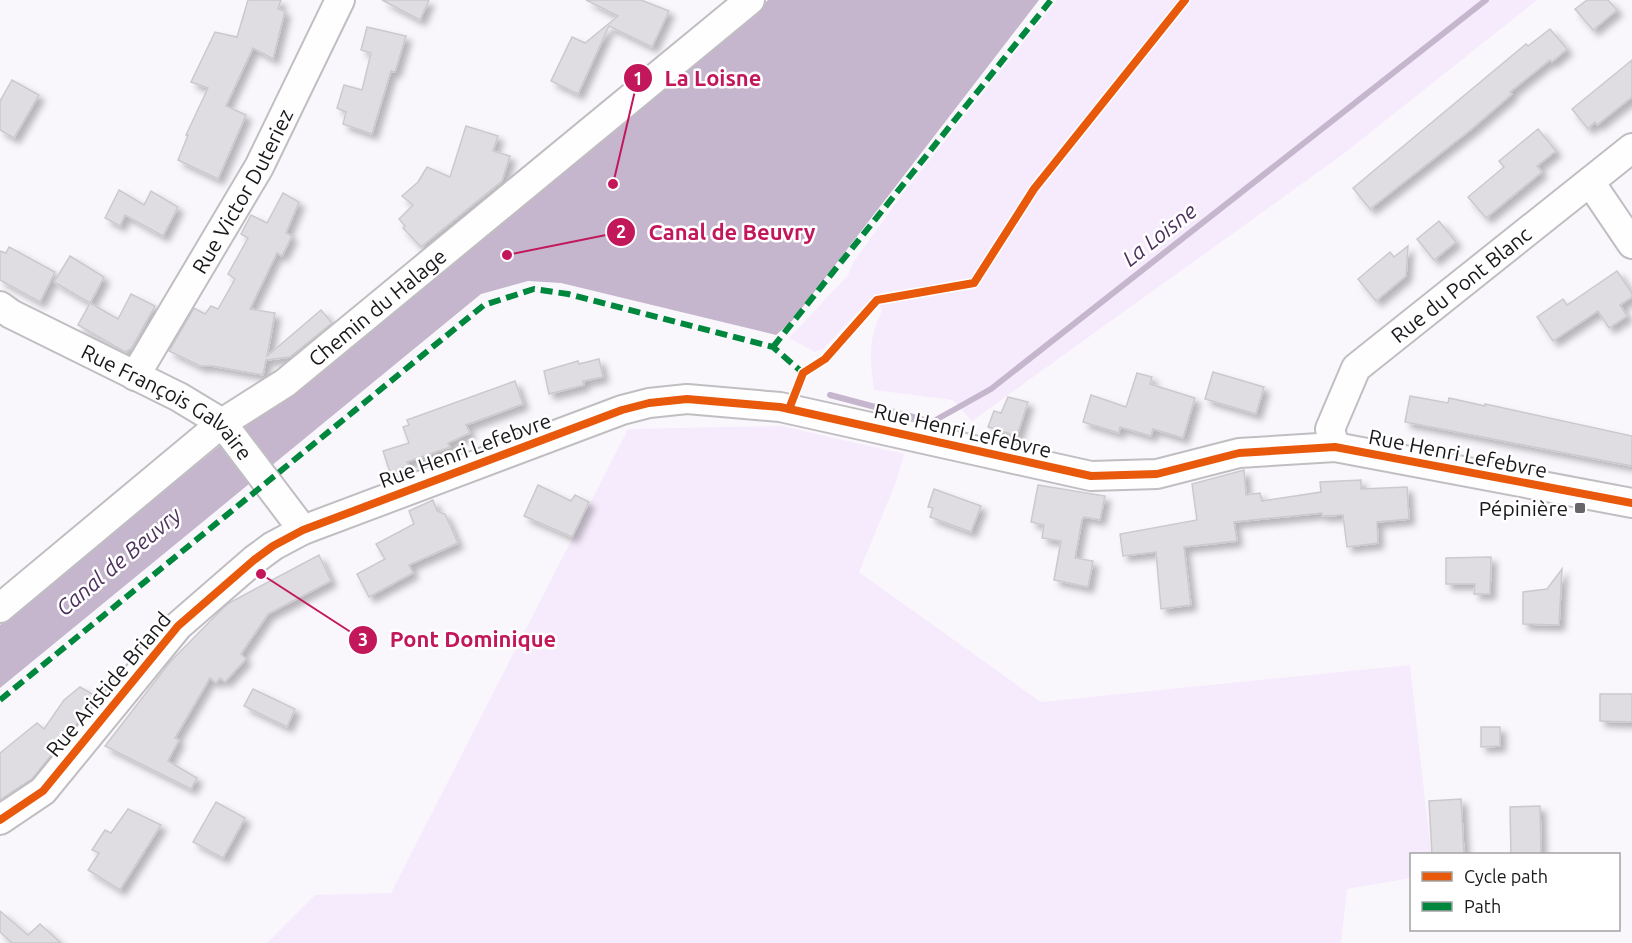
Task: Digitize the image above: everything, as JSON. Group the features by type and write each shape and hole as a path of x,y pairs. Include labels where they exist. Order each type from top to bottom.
{"street":[{"name":"Rue Victor Duteriez","path":"135,376 259,167 340,0"},
{"name":"Chemin du Halage","path":"0,608 285,383 750,0"},
{"name":"Rue du Pont Blanc","path":"1335,447 1330,429 1356,368 1632,148"},
{"path":"1590,182 1632,244"},
{"name":"Rue François Galvaire","path":"0,306 179,397 227,429 303,530"},
{"name":"Rue Henri Lefebvre","path":"303,530 622,410 649,403 687,399 780,407 1091,476 1157,474 1239,453 1335,447 1632,504"},
{"name":"Rue Aristide Briand","path":"0,820 43,791 178,626 266,551 303,530"}],"shaded area":[{"path":"1057,0 1537,0 1342,155 972,421 953,400 874,390 871,350 874,332 882,311 876,293 823,349 815,352 789,338 848,275 854,261 904,192"},
{"path":"782,426 904,454 896,482 859,572 1041,702 1410,665 1431,853 1410,853 1410,878 1347,889 1341,943 267,943 315,895 391,893 628,429"}],"water":[{"path":"768,0 1039,0 792,321 776,335 561,283 528,281 481,294 0,688 0,625 223,443 247,433 244,428"}],"building":[{"path":"248,0 281,0 278,9 285,11 273,59 253,48 226,106 246,115 218,179 178,160 188,135 186,135 208,88 191,82 215,32 237,37"},
{"path":"382,0 429,0 420,20"},
{"path":"586,0 641,0 669,11 652,47 609,26 578,94 551,81 572,37 585,43 618,16"},
{"path":"1587,0 1608,0 1617,10 1593,30 1575,9"},
{"path":"367,27 406,36 395,72 391,71 372,134 343,124 346,112 337,108 344,85 362,90 371,53 361,50"},
{"path":"1550,29 1567,49 1510,92 1512,94 1473,128 1370,209 1353,188 1526,44 1528,46"},
{"path":"1632,60 1632,97 1597,125 1595,122 1588,129 1572,109"},
{"path":"12,80 39,95 14,138 0,130 0,101"},
{"path":"466,126 498,136 493,151 510,156 502,181 421,247 403,228 405,226 399,219 413,205 402,196 418,182 427,167 450,177"},
{"path":"1538,129 1556,151 1537,166 1542,172 1486,218 1468,197 1504,167 1499,161"},
{"path":"119,190 144,205 151,191 178,207 163,236 125,215 120,226 105,218"},
{"path":"283,193 299,202 286,233 292,236 282,256 277,253 250,309 275,313 267,356 321,310 332,323 290,357 266,360 263,375 200,366 169,351 194,308 205,314 211,306 218,309 235,279 228,274 248,238 241,234 251,215 267,223"},
{"path":"1439,221 1456,242 1434,260 1417,239"},
{"path":"1408,246 1406,276 1376,301 1358,279 1390,252 1394,257"},
{"path":"9,247 55,272 40,302 0,280 0,251 6,253"},
{"path":"70,256 104,277 90,303 54,282"},
{"path":"1617,271 1632,293 1632,297 1620,305 1627,316 1609,328 1598,311 1553,341 1537,317 1563,299 1567,305"},
{"path":"131,294 155,306 131,349 125,352 78,325 90,303 118,319"},
{"path":"599,359 603,377 583,381 584,385 549,394 544,371 578,361 579,364"},
{"path":"1213,372 1264,387 1256,414 1205,399"},
{"path":"1137,373 1152,377 1150,384 1195,398 1183,438 1153,429 1151,436 1120,427 1119,433 1083,422 1091,395 1126,407"},
{"path":"515,381 523,404 466,425 470,433 448,443 450,447 407,462 409,466 390,472 383,451 409,443 403,427 409,425 407,420"},
{"path":"1410,396 1448,403 1449,398 1485,406 1485,404 1632,436 1632,466 1405,422"},
{"path":"1008,397 1028,402 1017,436 988,427 994,411 1001,413"},
{"path":"1244,470 1246,495 1260,493 1262,501 1321,492 1320,482 1361,480 1361,489 1407,487 1409,519 1377,522 1378,543 1347,547 1343,515 1322,516 1322,513 1234,522 1237,541 1184,547 1191,605 1161,609 1156,552 1123,556 1120,534 1197,520 1192,484"},
{"path":"538,485 571,501 575,495 589,502 572,537 524,516"},
{"path":"1038,485 1105,496 1100,520 1084,517 1082,520 1075,558 1093,561 1088,587 1054,580 1061,541 1042,538 1044,525 1031,522"},
{"path":"934,489 981,506 971,532 930,517 933,508 928,507"},
{"path":"433,500 437,511 445,514 458,543 409,565 413,573 369,597 357,574 385,559 376,544 414,524 409,511"},
{"path":"319,555 331,581 268,614 241,654 246,659 225,682 220,678 216,683 210,678 175,738 179,740 168,761 197,778 191,789 105,746 170,662 221,610 229,603"},
{"path":"1491,557 1490,594 1474,594 1475,584 1446,584 1446,558"},
{"path":"1562,569 1559,625 1523,624 1523,592 1547,589"},
{"path":"80,687 94,695 96,700 32,779 0,800 0,753 37,723 44,729 64,700"},
{"path":"253,689 295,709 287,727 244,706"},
{"path":"1600,694 1632,694 1632,722 1600,721"},
{"path":"1481,727 1500,727 1500,746 1481,747"},
{"path":"1461,799 1464,853 1432,853 1429,801"},
{"path":"216,802 245,818 223,858 193,842"},
{"path":"1540,806 1541,853 1511,853 1510,807"},
{"path":"128,809 161,825 120,890 88,870 99,853 92,850 99,839 105,830 111,833"},
{"path":"0,911 28,935 40,924 61,943 12,943 0,932"}],"waterway":[{"name":"La Loisne","path":"830,395 932,422 991,389 1486,0"}],"marked path":[{"path":"773,347 1051,0"},
{"path":"0,700 484,305 534,289 568,294 773,347 803,373"}],"cycle path":[{"path":"789,409 803,373 825,359 877,300 974,283 1034,189 1185,0"},
{"path":"0,820 43,791 178,626 273,546 303,530 622,410 649,403 687,399 780,407 1091,476 1157,474 1239,453 1335,447 1632,503"}],"place":[{"name":"La Loisne","path":"613,184"},
{"name":"Canal de Beuvry","path":"507,255"},
{"name":"Pépinière","path":"1580,508"},
{"name":"Pont Dominique","path":"261,574"}]}
